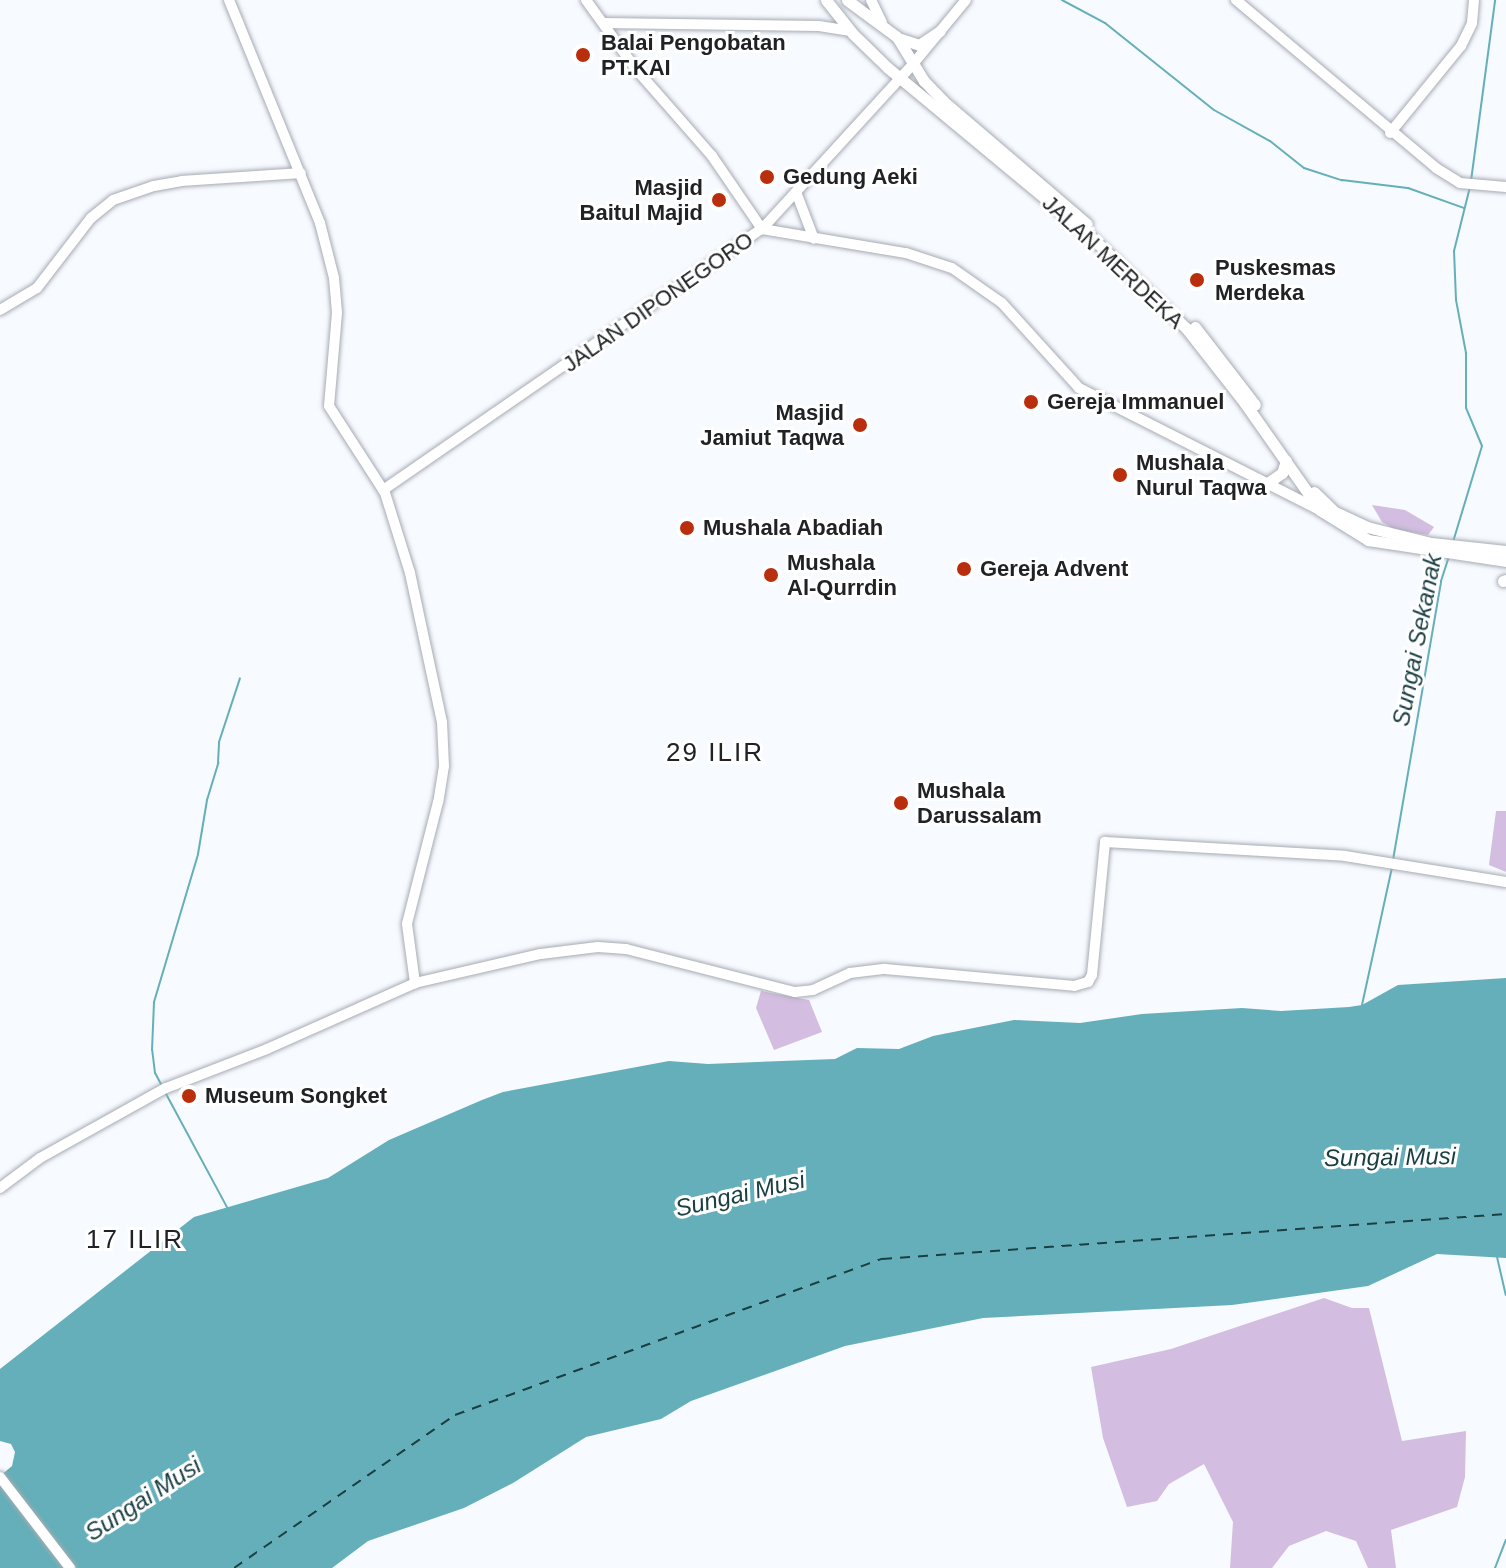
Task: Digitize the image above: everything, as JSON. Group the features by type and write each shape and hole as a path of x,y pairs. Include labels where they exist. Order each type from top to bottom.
{"main road":[{"name":"JALAN MERDEKA","path":"826,0 851,31 901,78 1140,281 1186,328 1286,459 1320,510 1368,540 1459,551 1506,561"},
{"name":"JALAN MERDEKA","path":"855,2 897,37 924,81 943,101 1092,228 1191,323 1247,393 1286,459 1335,512 1367,527 1434,548"},
{"path":"851,31 855,2"},
{"path":"897,37 919,45 940,31"},
{"path":"1269,482 1279,476 1286,459"},
{"name":"JALAN MERDEKA","path":"1459,551 1506,551"}],"street":[{"path":"229,0 320,223 337,296 337,338 328,390 329,406 384,492 410,573 444,739 438,802 407,924 415,983"},
{"path":"586,0 614,39 712,156 762,229 906,253 952,268 1002,303 1079,388 1320,510"},
{"path":"871,0 874,12 883,24"},
{"path":"940,31 966,0"},
{"path":"1236,0 1390,133 1460,183 1506,187"},
{"path":"1390,133 1461,46 1472,23 1474,0"},
{"path":"819,26 855,2"},
{"path":"604,23 819,26 851,31"},
{"path":"614,39 629,23"},
{"name":"JALAN DIPONEGORO","path":"384,492 762,229 901,78 940,31"},
{"path":"0,310 37,288 91,218 113,200 154,186 182,181 301,173"},
{"path":"796,192 814,239"},
{"path":"0,1188 40,1158 171,1086 267,1049 415,983 541,954 598,947 671,958 795,992 813,990 842,976 885,969 920,970 1020,983 1084,984 1092,975 1105,842 1373,861 1506,882"},
{"path":"0,1477 70,1568"}],"shaded area":[{"path":"1372,505 1405,510 1434,527 1428,535 1394,529 1382,522"},
{"path":"1496,811 1506,811 1506,872 1489,865"},
{"path":"761,991 809,1000 822,1032 774,1050 756,1008"},
{"path":"1324,1298 1352,1308 1369,1308 1402,1441 1466,1431 1465,1477 1457,1507 1391,1530 1396,1568 1368,1568 1356,1541 1326,1531 1289,1546 1272,1568 1230,1568 1233,1522 1204,1464 1169,1484 1157,1501 1127,1507 1103,1438 1091,1367 1171,1349"}],"water":[{"name":"Sungai Musi","path":"1506,978 1506,1258 1437,1254 1368,1286 1232,1305 983,1318 845,1346 691,1401 661,1419 586,1437 513,1483 464,1508 368,1541 332,1568 0,1568 0,1476 12,1466 15,1452 11,1444 0,1441 0,1369 194,1217 328,1178 389,1140 482,1100 503,1092 669,1061 708,1064 835,1059 857,1048 899,1049 933,1036 1014,1020 1080,1023 1142,1014 1242,1008 1281,1011 1349,1007 1362,1005 1398,985"}],"waterway":[{"path":"1062,0 1105,23 1214,110 1270,141 1304,168 1342,180 1408,188 1464,208"},
{"name":"Sungai Sekanak","path":"1471,181 1495,0"},
{"name":"Sungai Sekanak","path":"1453,542 1482,446 1466,408 1466,353 1456,300 1454,251 1470,187"},
{"name":"Sungai Sekanak","path":"1393,860 1441,581 1449,556"},
{"path":"162,1086 155,1073 152,1050 154,1002 198,854 207,800 218,763 219,742 240,678"},
{"name":"Sungai Sekanak","path":"1362,1005 1392,867"},
{"path":"165,1092 228,1209"},
{"path":"1497,1257 1506,1295"},
{"path":"1495,1568 1506,1540"}],"ferry route":[{"path":"234,1568 455,1415 882,1259 1506,1214"}],"place":[{"name":"Balai Pengobatan PT.KAI","path":"583,55"},
{"name":"Gedung Aeki","path":"767,177"},
{"name":"Masjid Baitul Majid","path":"719,200"},
{"name":"Puskesmas Merdeka","path":"1197,280"},
{"name":"Gereja Immanuel","path":"1031,402"},
{"name":"Masjid Jamiut Taqwa","path":"860,425"},
{"name":"Mushala Nurul Taqwa","path":"1120,475"},
{"name":"Mushala Abadiah","path":"687,528"},
{"name":"Gereja Advent","path":"964,569"},
{"name":"Mushala Al-Qurrdin","path":"771,575"},
{"name":"Mushala Darussalam","path":"901,803"},
{"name":"Museum Songket","path":"189,1096"}],"district":[{"name":"29 ILIR","path":"715,753"},
{"name":"17 ILIR","path":"135,1240"}]}
